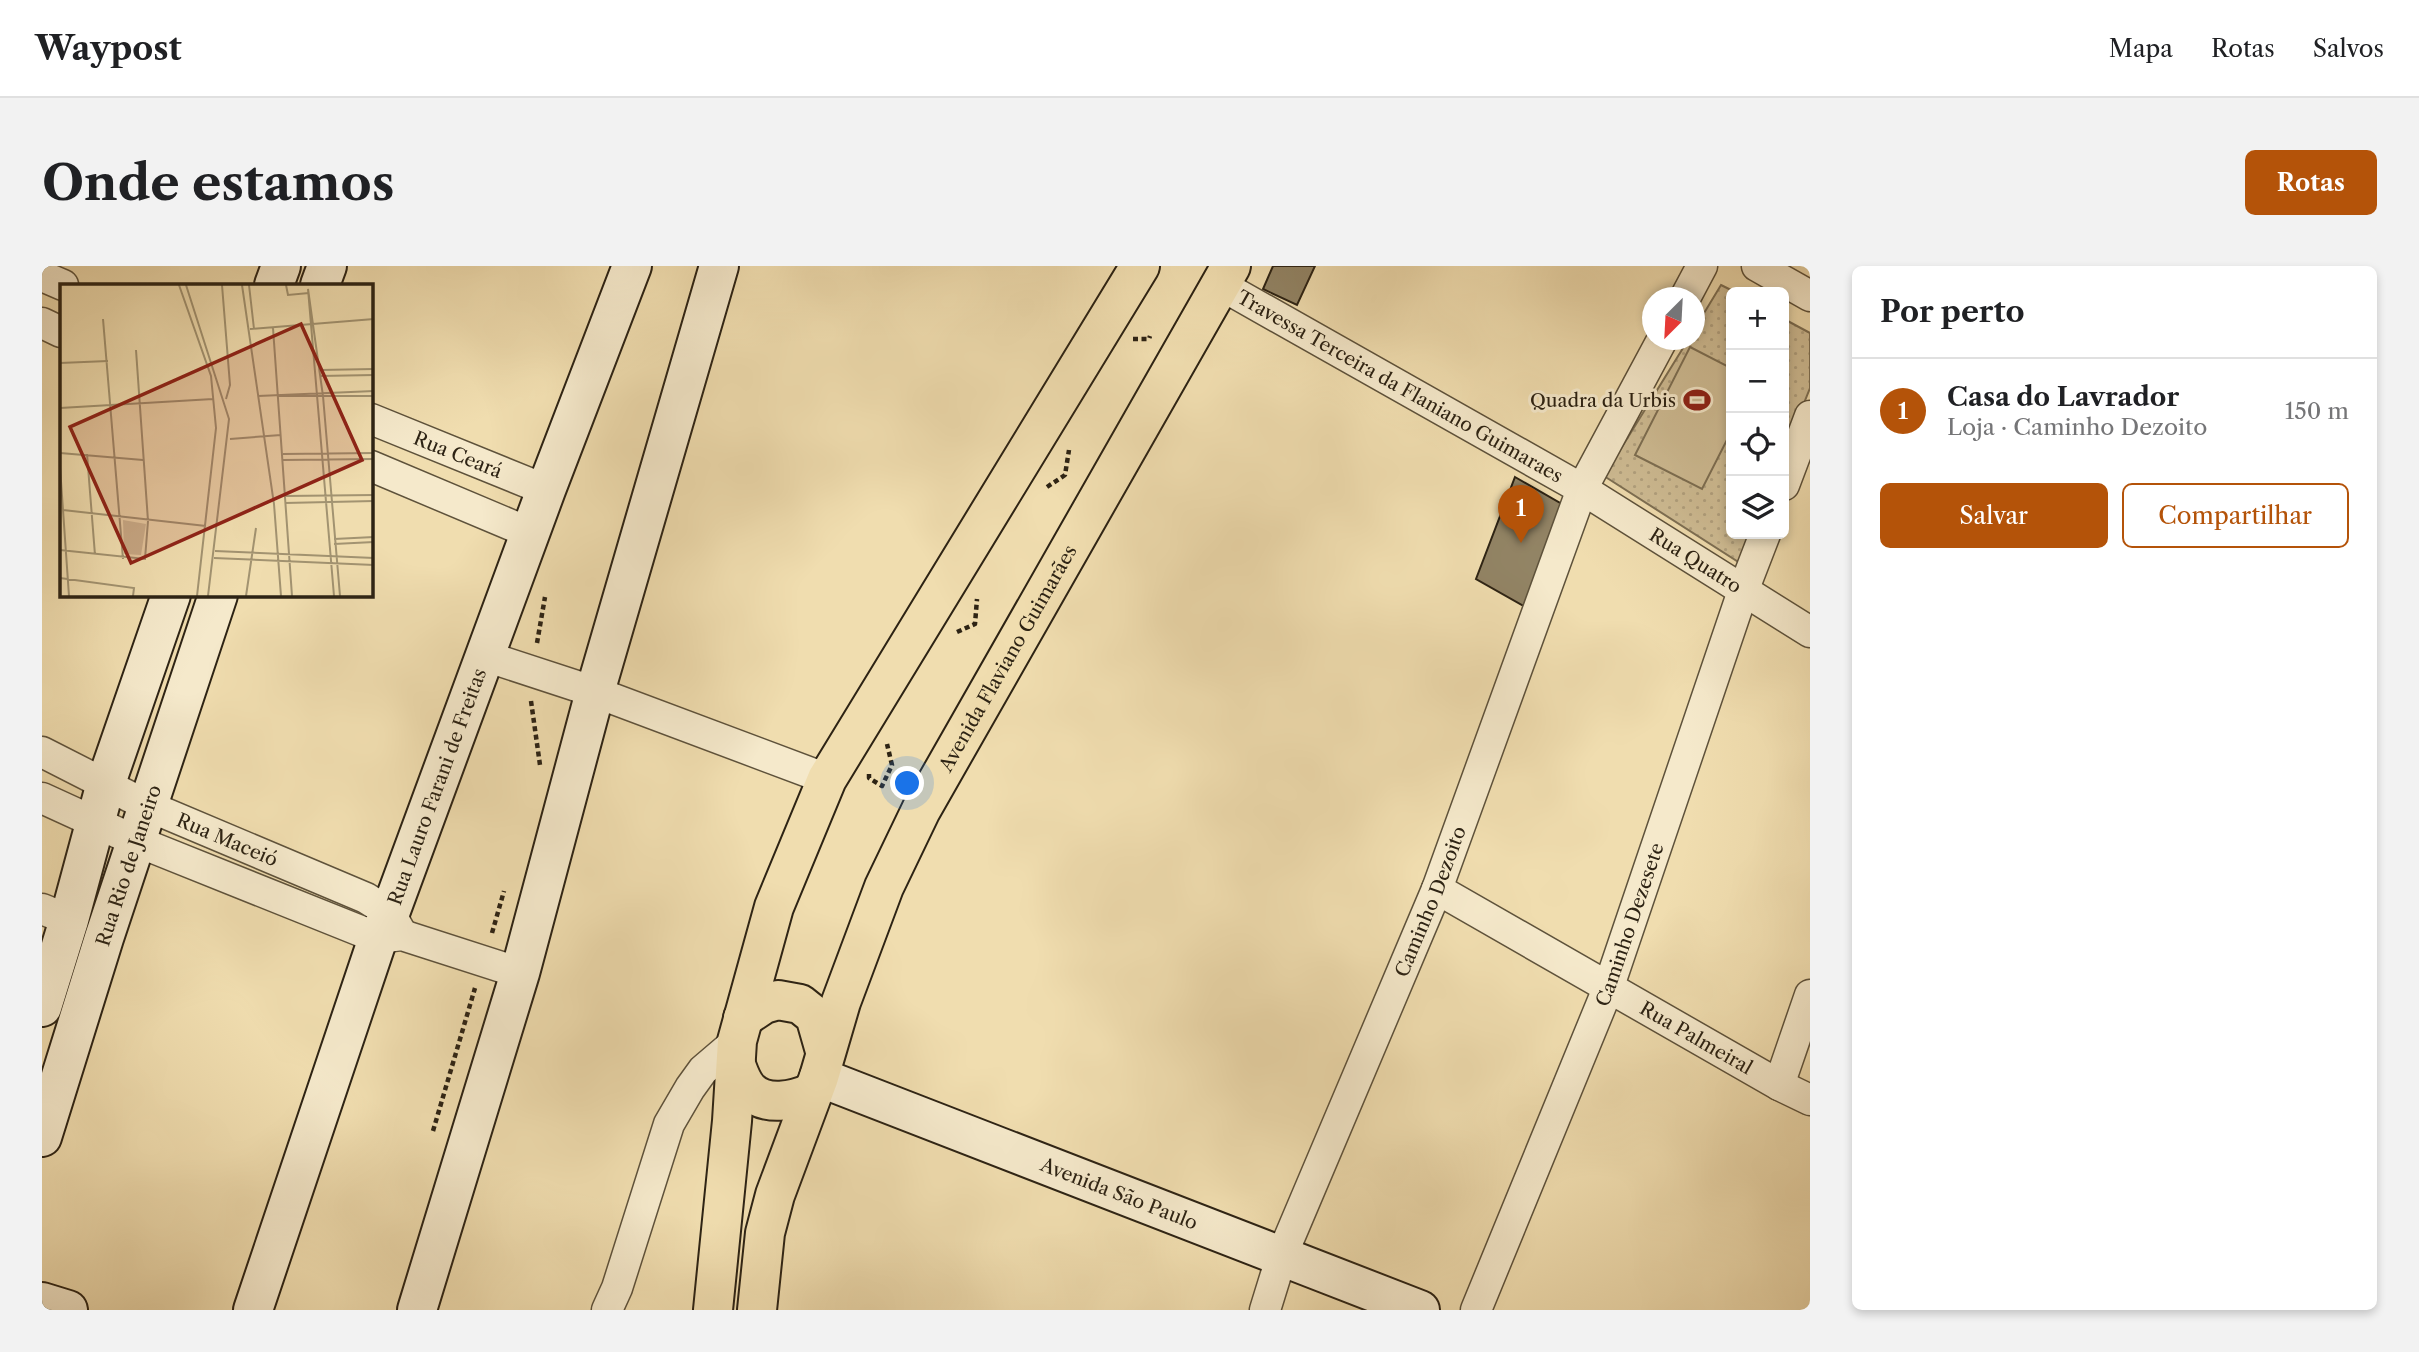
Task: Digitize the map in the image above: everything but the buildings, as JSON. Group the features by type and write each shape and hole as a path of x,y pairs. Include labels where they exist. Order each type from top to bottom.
{"main road":[{"path":"713,1310 738,1041 774,907 827,779 1140,266"},
{"name":"Avenida Flaviano Guimarães","path":"757,1310 761,1264 775,1195 819,1074 841,1002 884,887 920,810 1225,275"},
{"path":"778,1000 800,1004 815,1016 819,1074 796,1100 761,1098 750,1092 738,1041 764,1003 778,1000"}],"street":[{"path":"274,284 281,266"},
{"path":"320,284 327,266"},
{"name":"Rua Lauro Farani de Freitas","path":"253,1310 545,490 632,266"},
{"path":"417,1310 520,973 596,692 719,266"},
{"path":"1691,287 1702,266"},
{"path":"1757,266 1810,296"},
{"name":"Travessa Terceira da Flaniano Guimaraes","path":"1225,275 1582,489"},
{"path":"42,276 62,284"},
{"path":"42,323 60,332"},
{"name":"Caminho Dezoito","path":"1265,1310 1282,1255 1437,889 1582,489 1657,350"},
{"path":"1787,476 1810,416"},
{"name":"Rua Ceará","path":"373,420 545,490"},
{"path":"401,477 413,438"},
{"path":"373,467 530,533"},
{"name":"Rua Quatro","path":"1582,489 1810,632"},
{"name":"Caminho Dezesete","path":"1476,1310 1609,986 1763,539"},
{"name":"Rua Rio de Janeiro","path":"42,1007 55,915 96,822 106,783 170,597"},
{"name":"Rua Rio de Janeiro","path":"42,1138 135,841 217,597"},
{"path":"485,656 596,692 827,779"},
{"name":"Rua Maceió","path":"42,752 148,806 366,898 390,929"},
{"name":"Rua Maceió","path":"42,798 135,841 520,973"},
{"name":"Rua Palmeiral","path":"1437,889 1779,1085 1810,1100"},
{"path":"1779,1085 1810,995"},
{"path":"607,1310 617,1288 669,1124 704,1070 738,1041"},
{"name":"Avenida São Paulo","path":"819,1074 1420,1310"},
{"path":"42,1302 68,1310"}],"path":[{"path":"540,767 530,709 545,596"},
{"path":"433,1133 506,883"}],"shaded area":[{"path":"1721,285 1726,288 1726,539 1750,539 1740,563 1604,476 1682,350 1705,350 1705,311"},
{"path":"1789,322 1810,333 1810,388 1789,440"},
{"name":"Quadra da Urbis","path":"1688,350 1696,350 1726,365 1726,442 1702,489 1635,455"}],"place":[{"name":"Quadra da Urbis","path":"1697,400"},
{"name":"Casa do Lavrador","path":"1521,543"}]}
